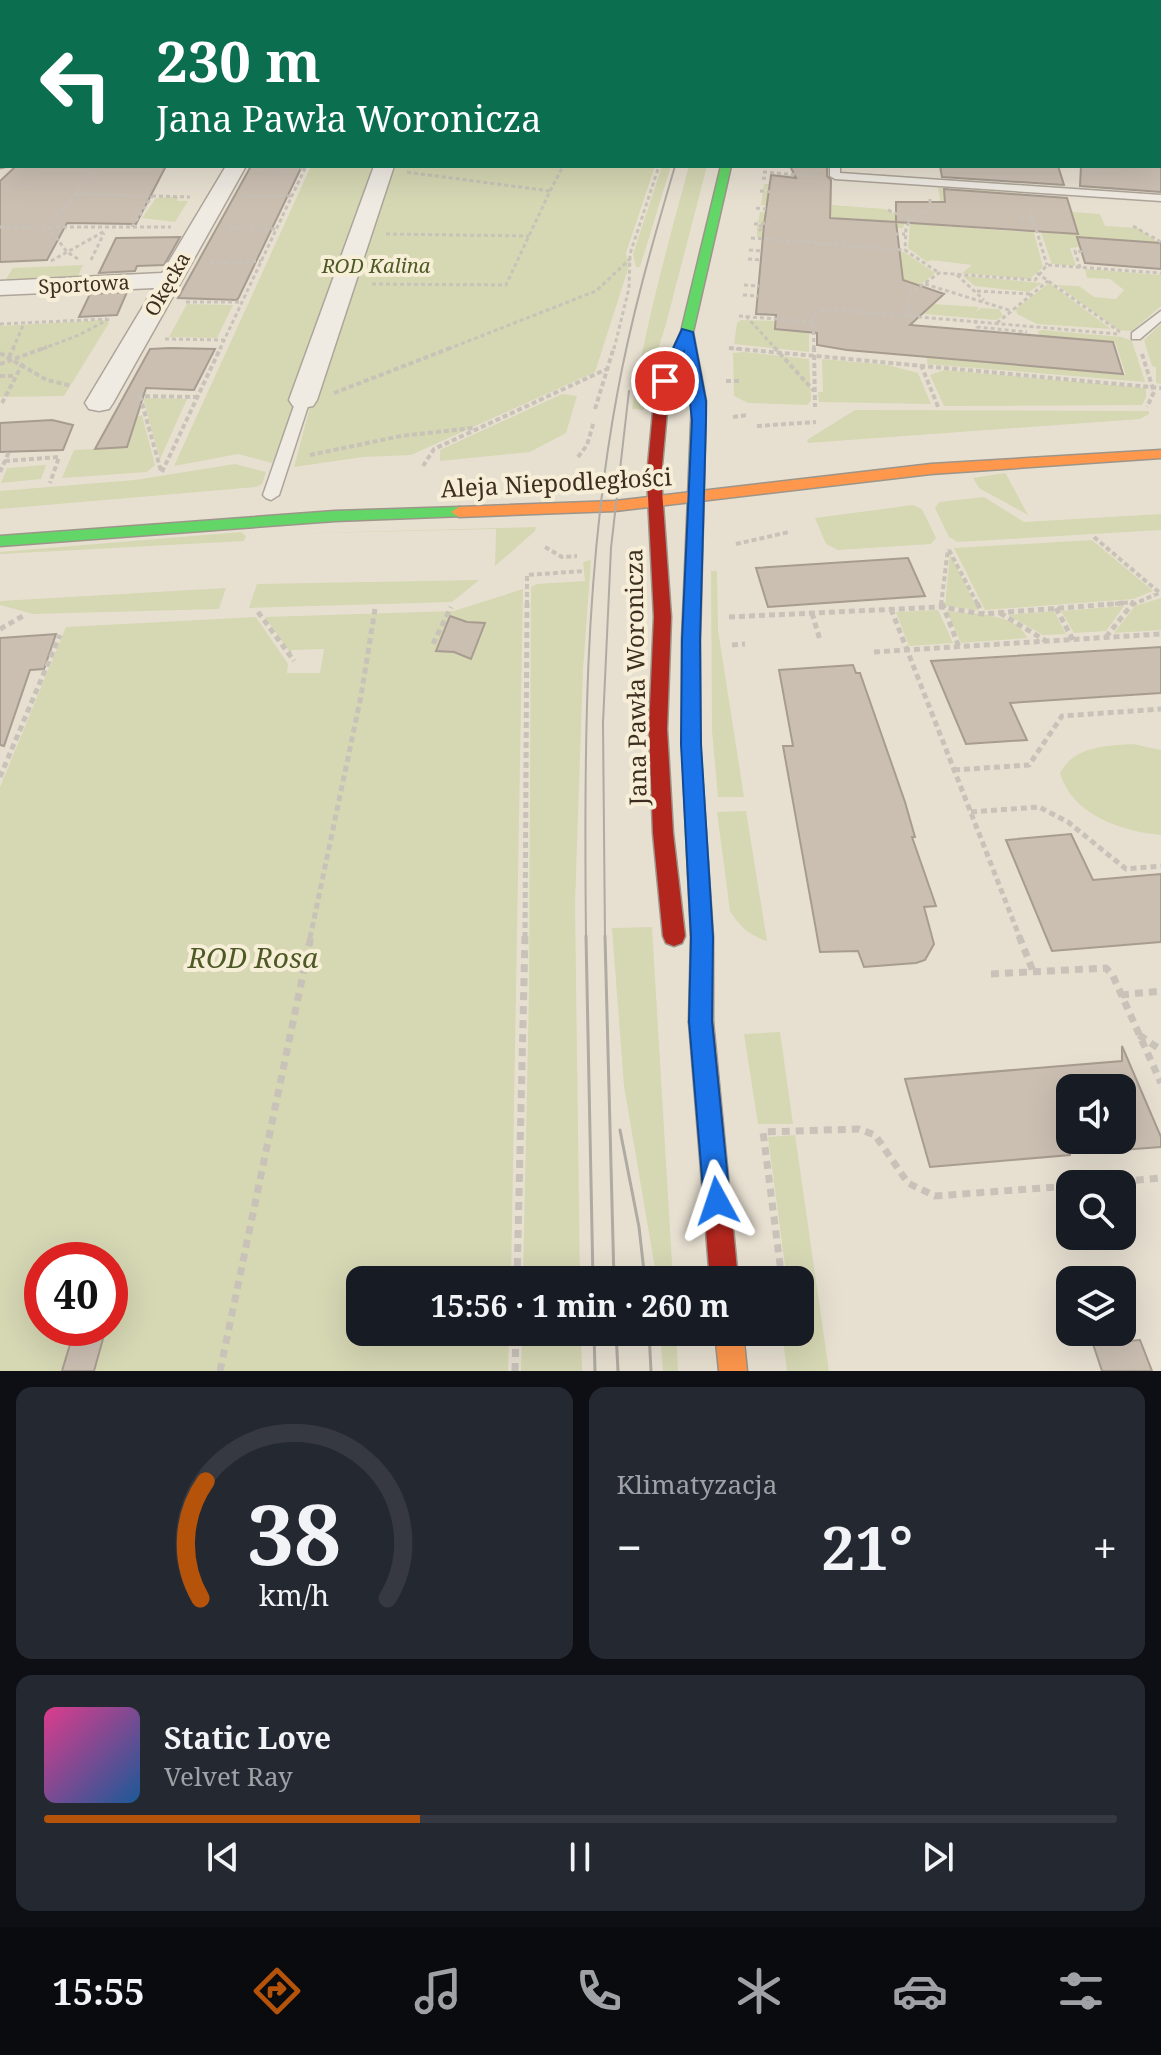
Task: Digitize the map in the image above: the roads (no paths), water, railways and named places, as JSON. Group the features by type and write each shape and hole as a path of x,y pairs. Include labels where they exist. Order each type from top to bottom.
{"street":[{"name":"Okęcka","path":"99,403 170,291 241,168"},
{"path":"302,404 384,168"},
{"name":"Jana Pawła Woronicza","path":"723,1266 701,1021 702,937 691,744 696,497 659,402 687,332 726,168"},
{"name":"Sportowa","path":"0,288 170,291"},
{"name":"Jana Pawła Woronicza","path":"675,948 661,795 658,728 662,604 654,502 683,470 699,401 687,332"},
{"name":"Aleja Niepodległości","path":"0,541 307,517 570,509 931,469 1161,454"},
{"name":"Aleja Niepodległości","path":"630,476 683,470"},
{"name":"Jana Pawła Woronicza","path":"685,977 701,1021"},
{"path":"730,1346 733,1371"}],"lane":[{"path":"835,171 1023,189 1161,198"},
{"path":"1136,336 1161,315"},
{"path":"271,496 302,404"}],"tram line":[{"path":"586,938 588,665 598,529 623,366 643,279 674,168"},
{"path":"605,938 603,723 611,548 629,391"},
{"path":"586,936 593,1266"},
{"path":"605,936 614,1266"},
{"path":"620,1130 643,1266"},
{"path":"594,1346 595,1371"},
{"path":"617,1346 618,1371"},
{"path":"650,1346 651,1371"}],"park label":[{"name":"ROD Kalina","path":"376,265"},
{"name":"ROD Rosa","path":"253,957"}]}
